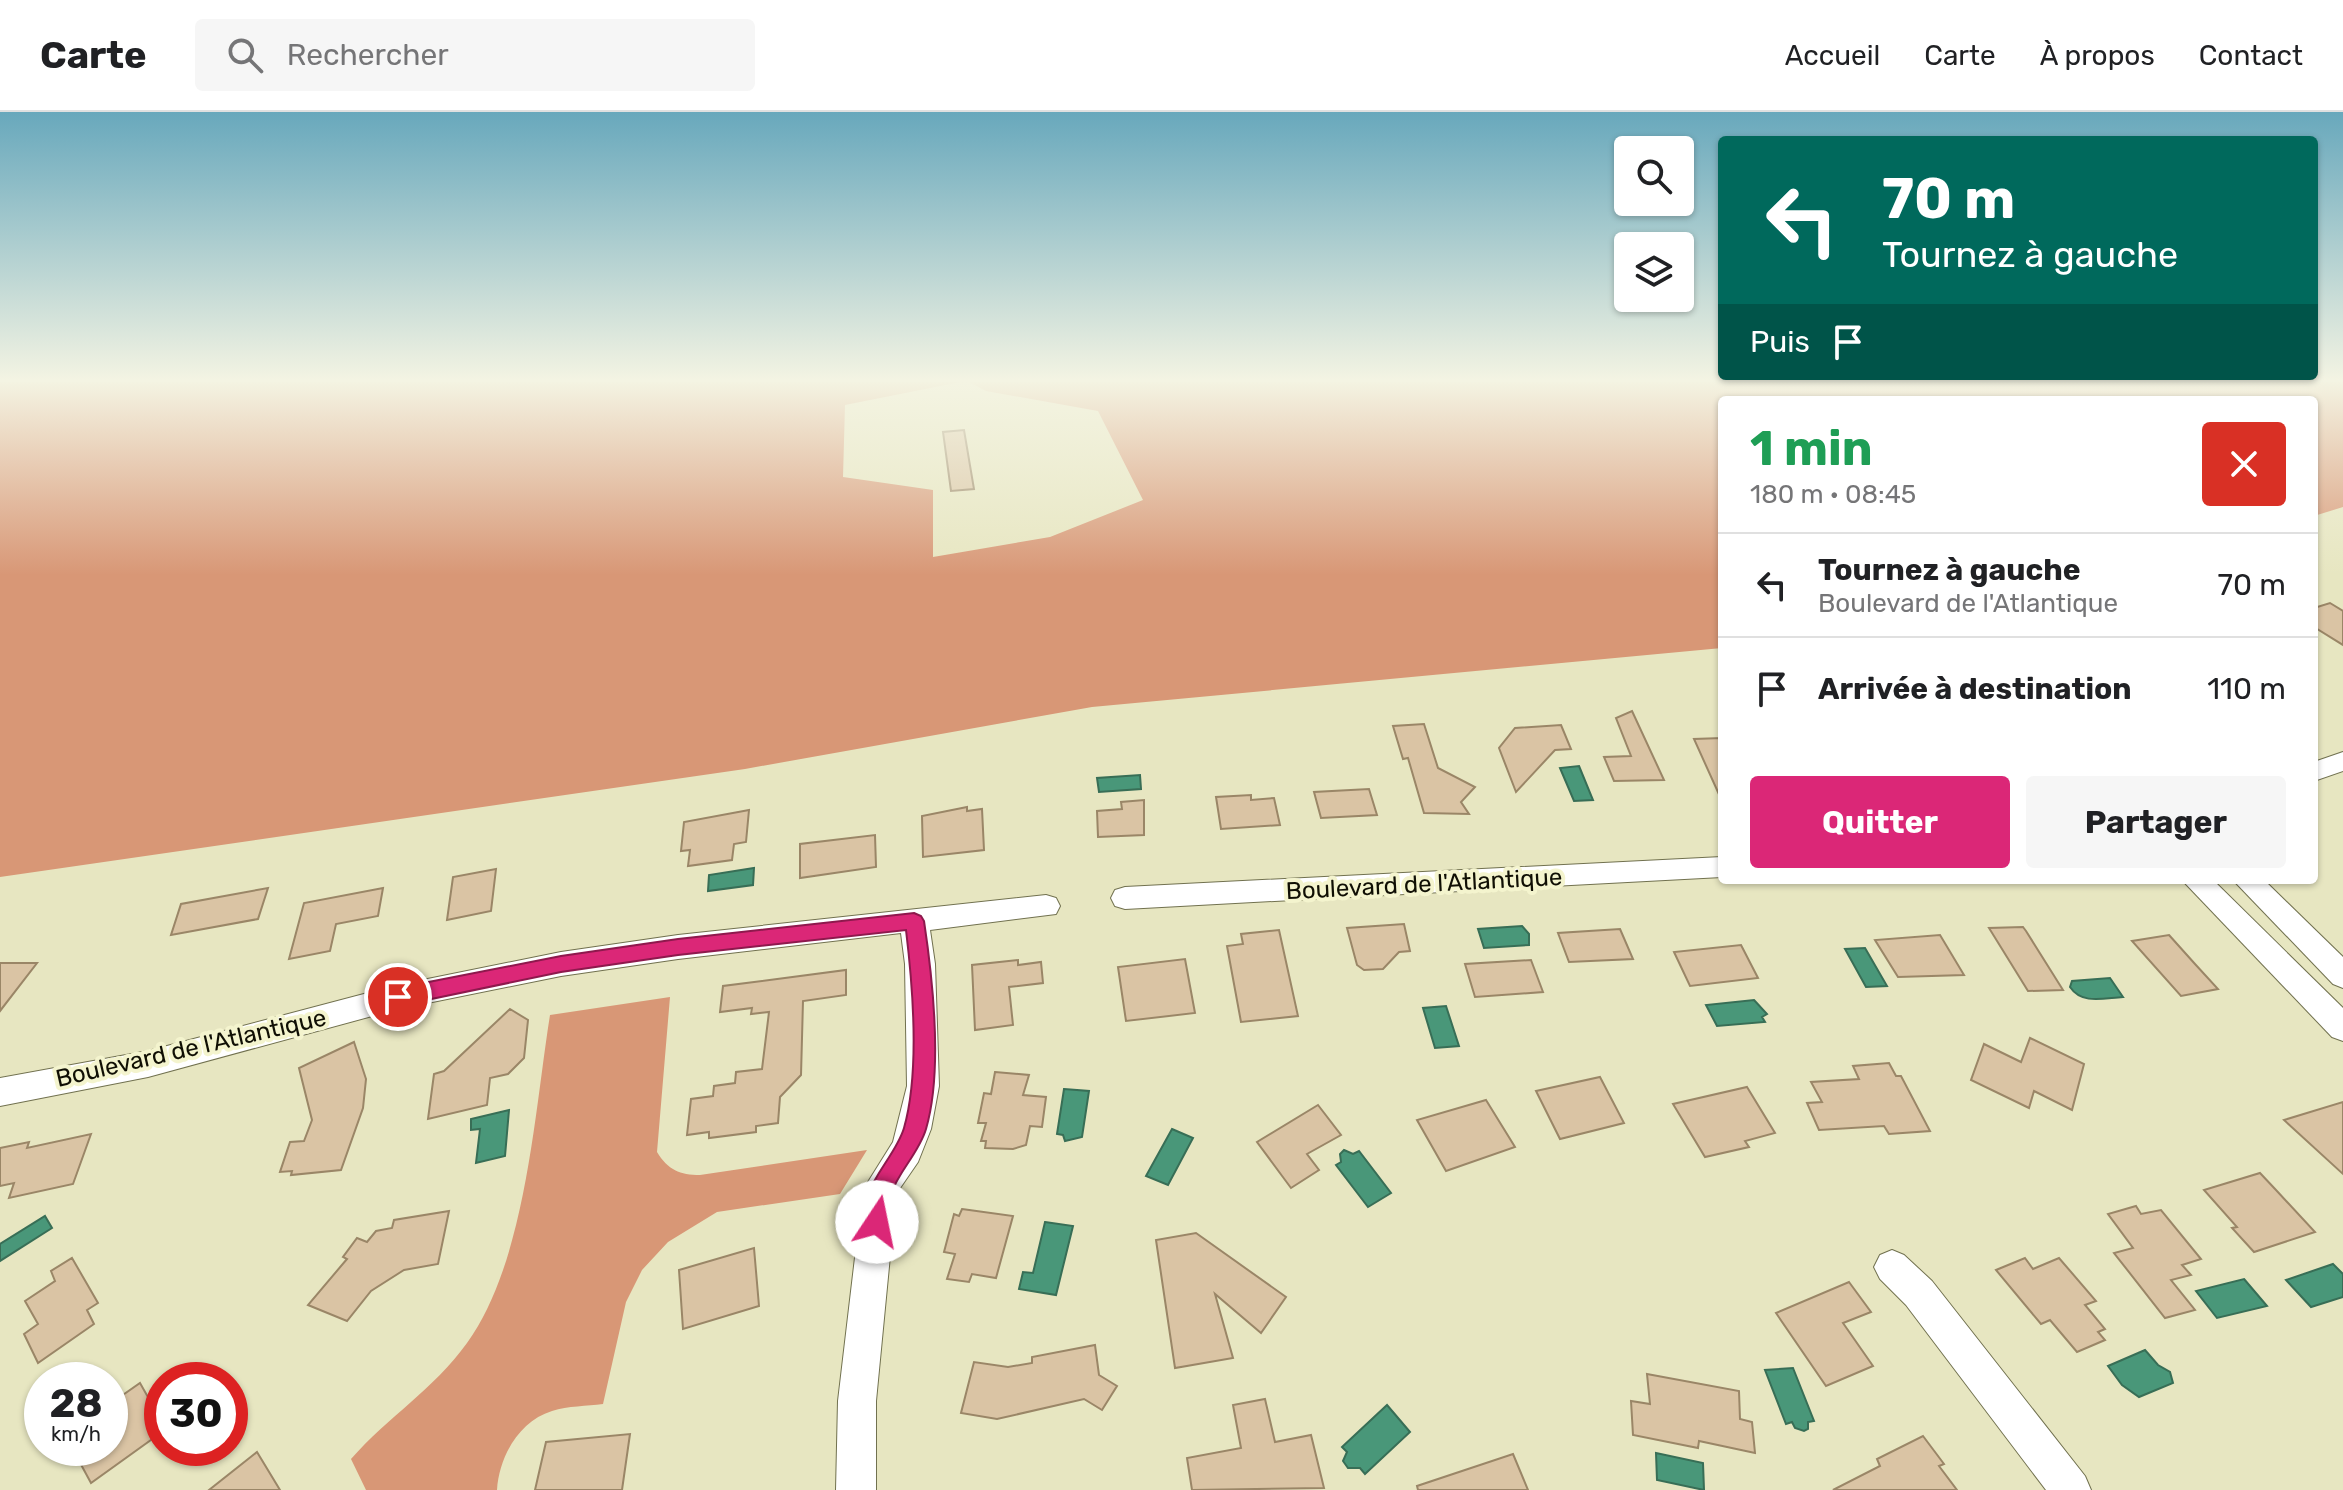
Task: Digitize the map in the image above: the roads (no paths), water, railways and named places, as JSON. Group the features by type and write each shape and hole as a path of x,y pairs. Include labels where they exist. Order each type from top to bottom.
{"street":[{"path":"2318,770 2343,761"},
{"name":"Boulevard de l'Atlantique","path":"1125,898 1718,867"},
{"path":"2200,884 2343,1028"},
{"path":"2251,884 2343,976"},
{"name":"Boulevard de l'Atlantique","path":"0,1092 148,1064 398,997 561,964 678,947 1046,906"},
{"path":"856,1490 857,1401 880,1190 906,1151 915,1129 923,1086 920,964 914,921"},
{"path":"1892,1267 1919,1293 2071,1490"}]}
